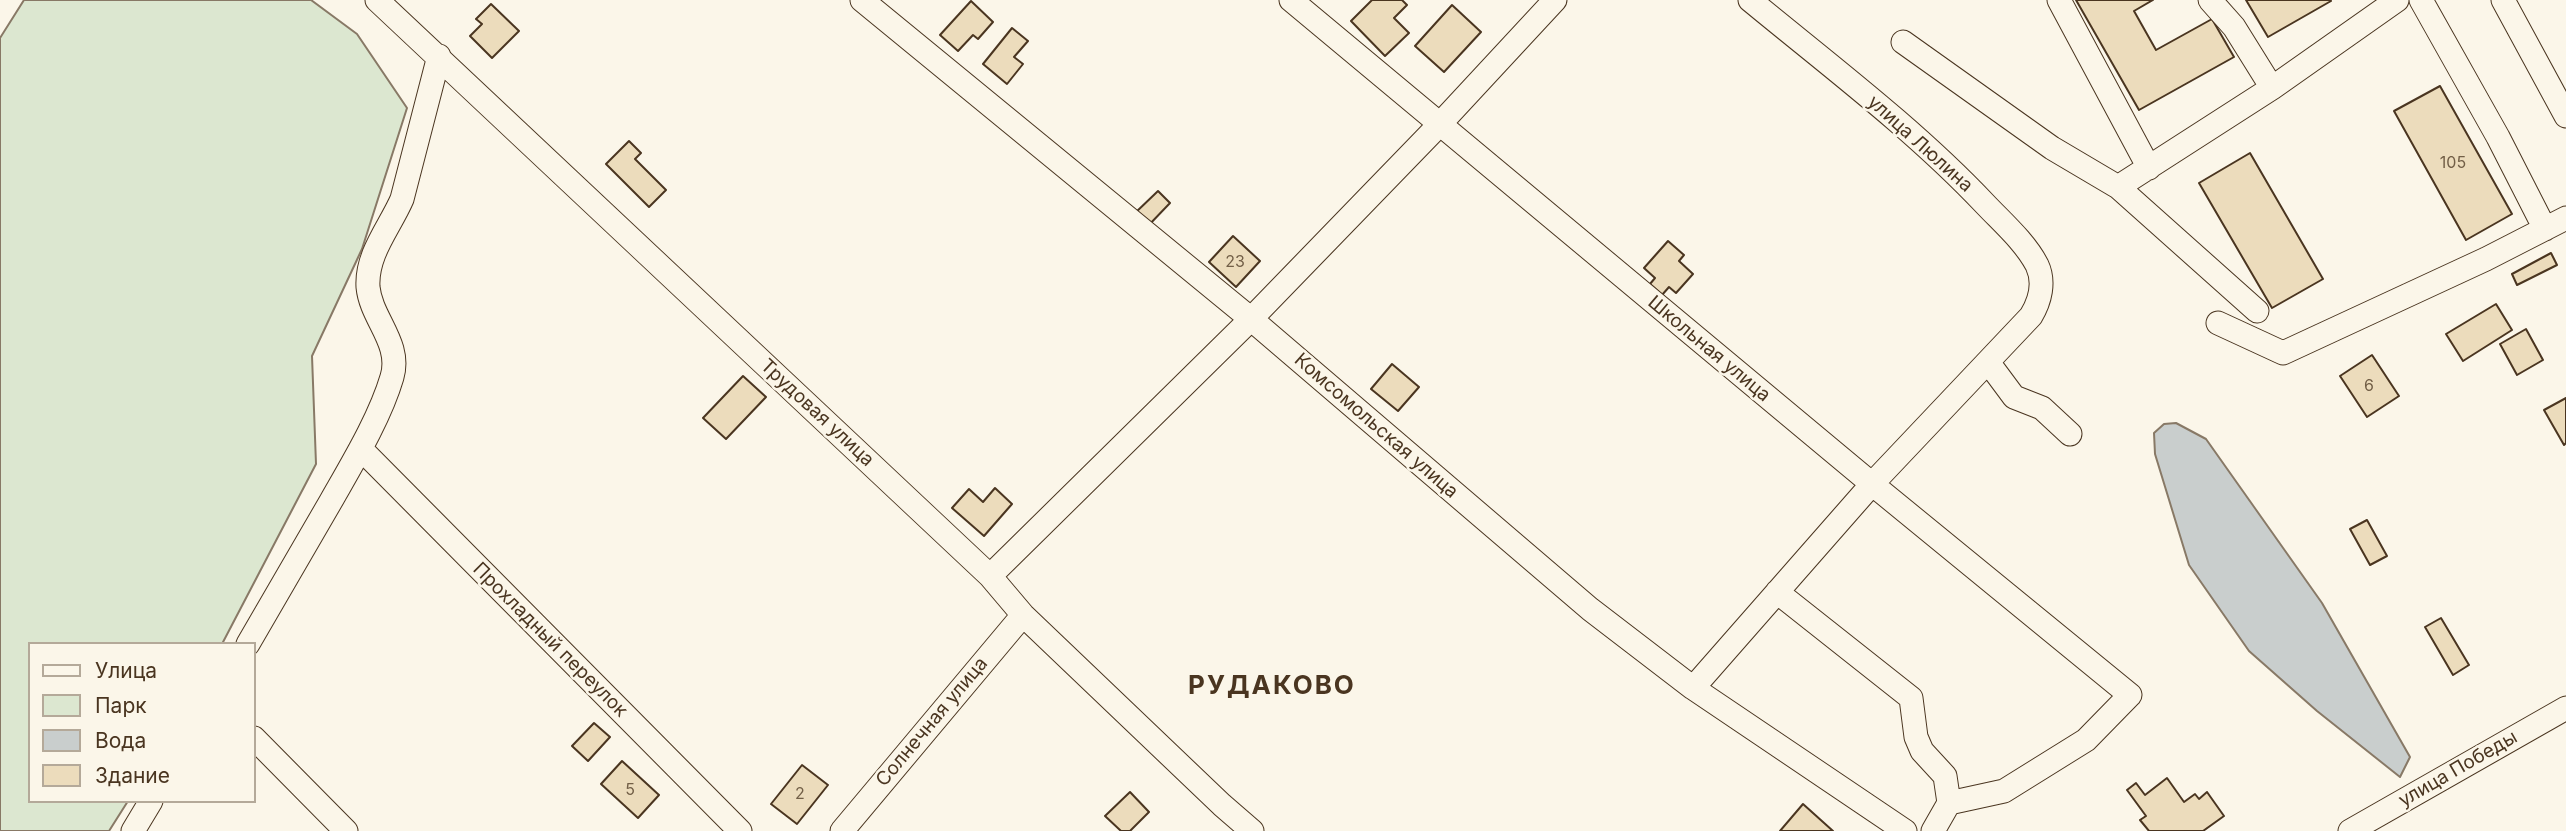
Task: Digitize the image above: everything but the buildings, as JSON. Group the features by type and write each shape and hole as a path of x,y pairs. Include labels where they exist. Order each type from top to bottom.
{"street":[{"name":"Трудовая улица","path":"377,0 990,576 1023,615 1222,806 1252,831"},
{"name":"Комсомольская улица","path":"862,0 1251,319 1590,609 1693,688 1905,831"},
{"name":"Школьная улица","path":"1291,0 2130,695 2086,740 2004,791 1949,803"},
{"path":"990,576 1251,319 1439,125 1555,0"},
{"name":"улица Люлина","path":"1750,0 1943,159 2023,244 2038,267 2041,281 2039,303 2031,316 1988,362"},
{"path":"2059,0 2149,168"},
{"path":"2210,0 2234,27 2272,88"},
{"path":"2118,187 2272,88 2368,9 2398,0"},
{"path":"2421,0 2498,137 2544,229"},
{"path":"2503,0 2566,116"},
{"path":"1903,42 2052,148 2118,187 2256,311"},
{"path":"249,642 361,449 392,377 393,351 371,301 368,285 370,267 376,247 402,199 439,56"},
{"path":"2218,323 2283,353 2486,260 2566,218"},
{"path":"1693,688 1872,484 1988,362 2014,397 2042,408 2070,435"},
{"name":"Прохладный переулок","path":"361,449 740,831"},
{"path":"1777,592 1911,698 1916,737 1922,751 1945,776 1949,803 1933,831"},
{"name":"Солнечная улица","path":"842,831 1023,615"},
{"name":"улица Победы","path":"2350,831 2566,708"},
{"path":"256,740 346,831"},
{"path":"133,831 150,803"}],"green space":[{"path":"24,0 311,0 357,34 407,108 362,249 312,356 316,464 223,642 28,642 28,803 127,803 109,831 0,831 0,38"}],"water":[{"path":"2176,423 2206,439 2322,603 2410,757 2400,777 2317,711 2249,651 2189,565 2155,454 2154,433 2164,424"}],"district":[{"name":"РУДАКОВО","path":"1272,686"}]}
